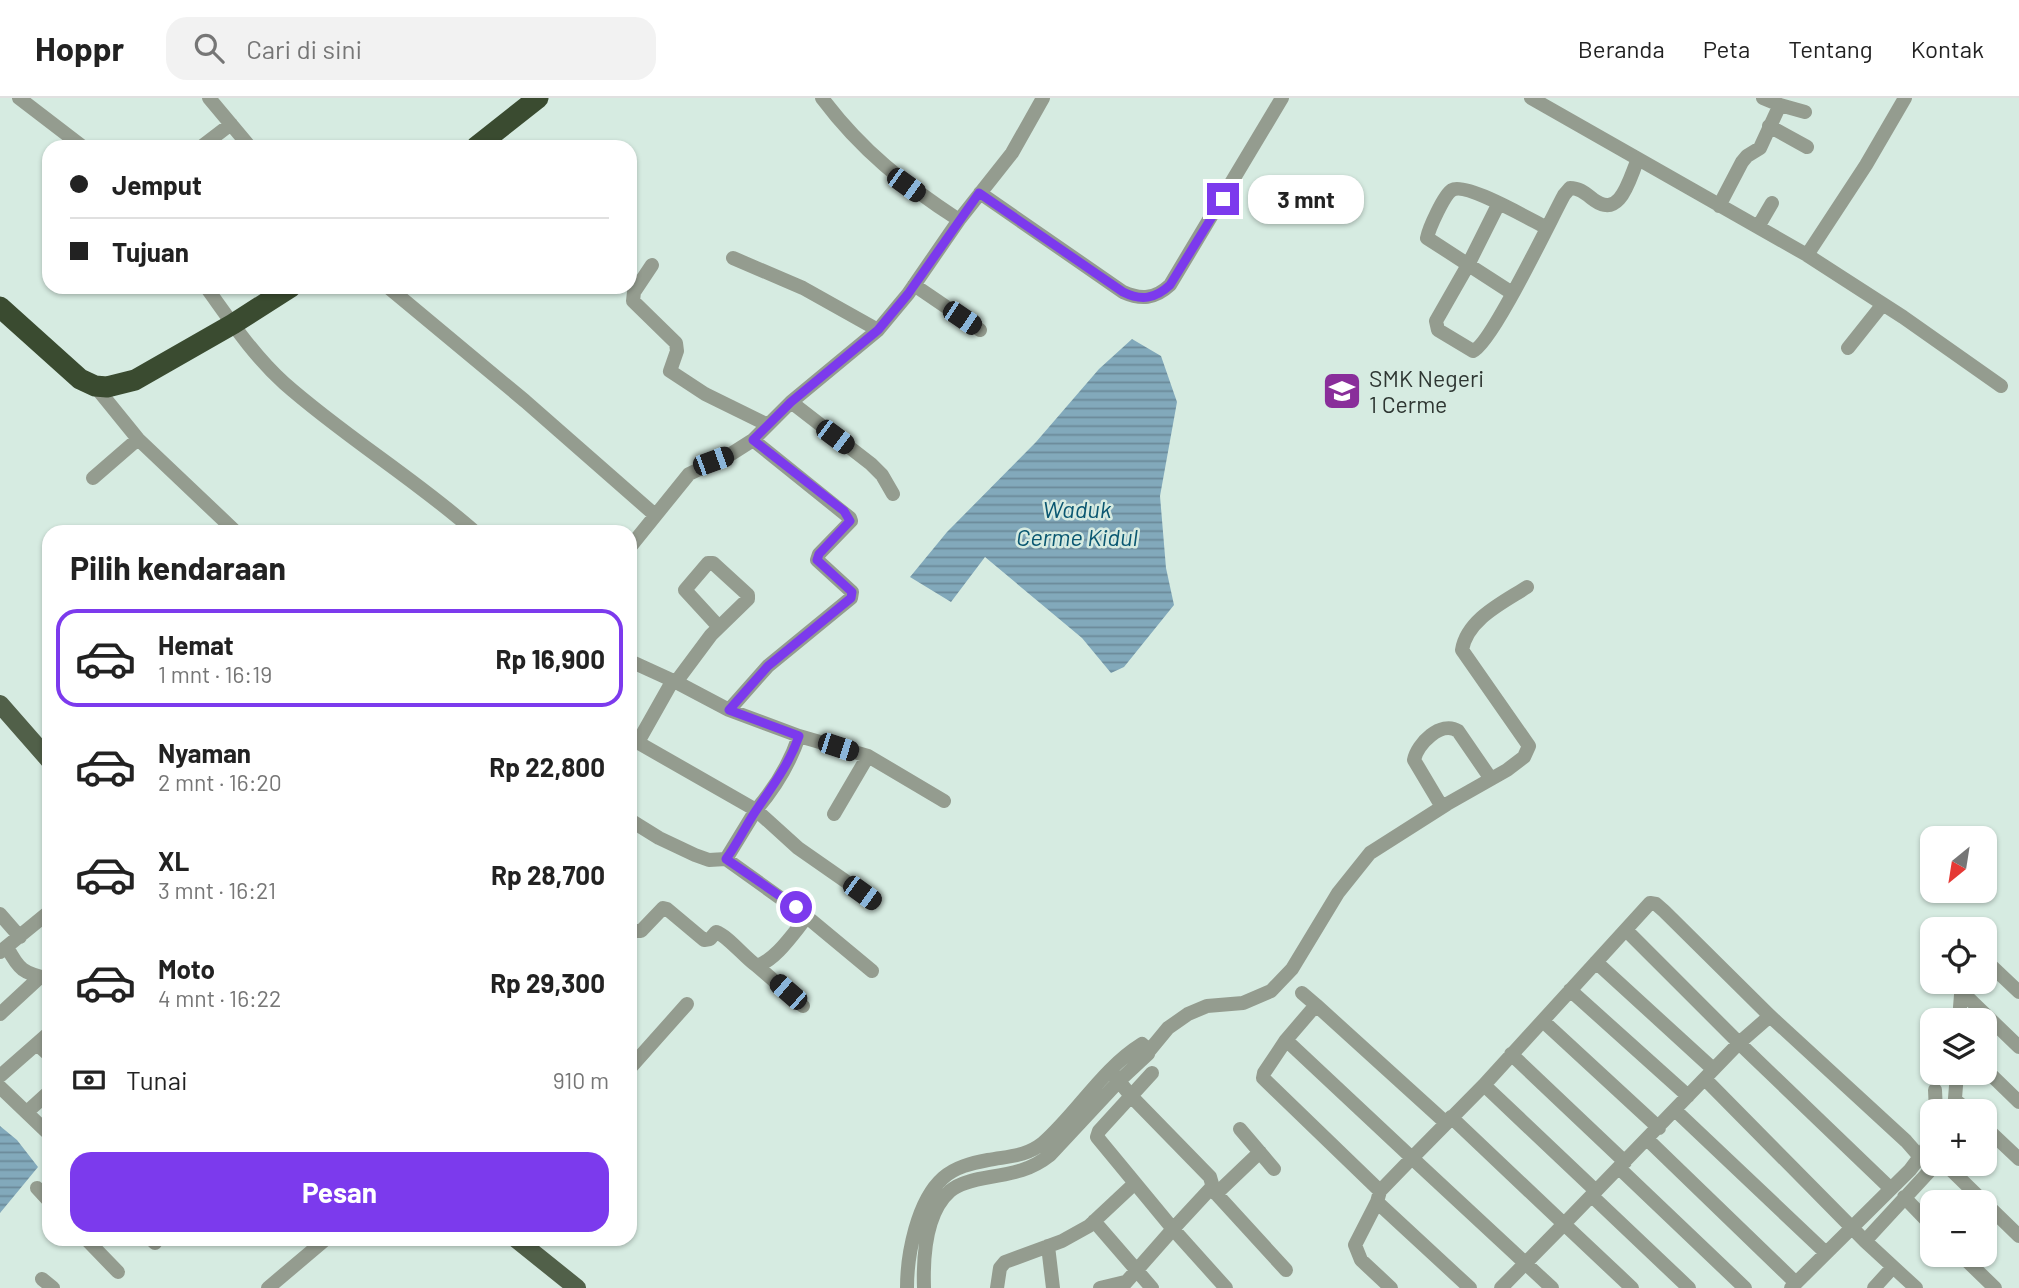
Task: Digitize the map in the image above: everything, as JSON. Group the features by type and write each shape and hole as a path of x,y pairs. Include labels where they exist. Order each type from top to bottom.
{"highway":[{"path":"484,140 538,98"},
{"path":"0,307 80,379 95,386 118,386 135,380 280,294"}],"main road":[{"path":"0,704 42,752"},
{"path":"524,1246 577,1288"}],"street":[{"path":"19,98 74,140"},
{"path":"209,98 244,140"},
{"path":"822,98 852,136 887,169 958,220"},
{"path":"637,538 689,474 753,440 791,402 878,330 914,285 958,220 1012,153 1044,98"},
{"path":"979,193 1123,292 1144,299 1161,293 1170,285 1282,98"},
{"path":"1531,98 1807,255 2001,386"},
{"path":"1763,98 1805,112"},
{"path":"1807,255 1866,165 1905,98"},
{"path":"1719,206 1742,162 1760,148 1780,105"},
{"path":"210,140 230,124"},
{"path":"1769,126 1807,147"},
{"path":"1499,202 1436,321 1438,330 1473,351 1477,350 1512,293 1564,195 1570,188 1577,188 1601,205 1610,206 1618,202 1637,159"},
{"path":"1512,293 1427,237 1447,195 1458,189 1476,193 1547,228"},
{"path":"1758,227 1772,203"},
{"path":"733,258 803,288 878,330"},
{"path":"637,282 652,265"},
{"path":"914,285 980,330"},
{"path":"211,294 254,352 283,381 466,525"},
{"path":"396,294 507,385 655,516"},
{"path":"631,294 635,304 676,343 677,351 669,368 672,373 705,394 768,425"},
{"path":"1848,348 1883,304"},
{"path":"95,386 138,439 229,525"},
{"path":"791,402 871,464 893,494"},
{"path":"93,478 138,439"},
{"path":"729,710 760,673 851,598 852,592 817,560 819,554 850,521 848,515 753,440"},
{"path":"637,736 674,681 703,645 748,599 748,595 718,565 708,563 685,590 719,627"},
{"path":"946,1185 927,1235 924,1283 907,1283 909,1249 915,1226 927,1200 946,1185 1022,1172 1039,1164 1064,1142 1114,1076 1149,1051 1168,1028 1188,1014 1207,1006 1243,1003 1271,991 1297,962 1326,912 1353,872 1370,853 1524,757 1529,746 1462,650 1463,643 1485,616 1527,587"},
{"path":"637,664 729,710 799,736 868,756 943,800"},
{"path":"1442,807 1414,760 1416,751 1423,743 1443,728 1452,727 1458,731 1491,779"},
{"path":"726,859 756,810 767,798 788,762 799,736"},
{"path":"637,742 756,810 798,848 874,901"},
{"path":"835,814 868,756"},
{"path":"637,824 695,855 709,860 726,859 807,917 872,971"},
{"path":"1391,1288 1361,1260 1355,1245 1378,1197 1650,903 1657,904 1770,1016 1920,1157 1854,1228 1794,1286 1647,1140"},
{"path":"637,931 647,927 663,908 667,909 704,940 710,939 716,932 722,934 803,1006"},
{"path":"0,914 20,937"},
{"path":"757,966 762,965 807,917"},
{"path":"42,918 4,949 19,968 42,977"},
{"path":"1626,930 1891,1189"},
{"path":"1597,962 1709,1074 1865,1241 1916,1288"},
{"path":"1997,971 2019,992"},
{"path":"0,1014 42,980"},
{"path":"1570,990 1688,1096"},
{"path":"1302,993 1448,1120 1632,1288"},
{"path":"1969,994 2019,1047"},
{"path":"637,1060 687,1004"},
{"path":"1316,1005 1286,1040 1263,1078 1470,1288"},
{"path":"1501,1288 1676,1111 1739,1043 1770,1016"},
{"path":"1543,1021 1659,1128"},
{"path":"0,1076 42,1039"},
{"path":"1286,1040 1552,1288"},
{"path":"37,1044 42,1049"},
{"path":"1511,1055 1745,1288"},
{"path":"1152,1073 1099,1131 1097,1137 1226,1288"},
{"path":"1114,1076 1210,1177 1213,1191 1286,1270"},
{"path":"1997,1081 2019,1102"},
{"path":"1484,1085 1689,1288"},
{"path":"0,1087 42,1127"},
{"path":"1935,1090 1935,1099"},
{"path":"27,1112 42,1098"},
{"path":"1676,1111 1826,1253"},
{"path":"1240,1129 1274,1169"},
{"path":"1997,1138 2019,1159"},
{"path":"1100,1288 1123,1285 1173,1229 1260,1152"},
{"path":"1865,1241 1924,1176"},
{"path":"1957,1176 1972,1190"},
{"path":"997,1288 1000,1268 1005,1262 1062,1241 1094,1221 1135,1183"},
{"path":"37,1188 42,1193"},
{"path":"1904,1197 1920,1214"},
{"path":"1997,1215 2019,1236"},
{"path":"1094,1221 1152,1288"},
{"path":"93,1246 118,1272"},
{"path":"268,1288 319,1246"},
{"path":"1048,1246 1053,1288"},
{"path":"1874,1288 1893,1267"},
{"path":"1973,1267 1995,1288"}],"water":[{"name":"Waduk Cerme Kidul","path":"1132,339 1161,356 1177,402 1160,496 1166,568 1174,605 1124,667 1111,673 1082,638 985,557 951,602 910,577 947,532 1036,442 1099,369"},
{"path":"0,1126 17,1140 38,1167 0,1213"}],"place":[{"name":"SMK Negeri 1 Cerme","path":"1342,391"}],"route":[{"path":"796,907 726,859 756,810 767,798 788,762 799,736 729,710 768,666 851,598 852,592 817,560 817,556 850,518 753,440 791,402 878,330 908,294 979,193 1123,292 1144,299 1161,293 1170,285 1223,199"}]}
